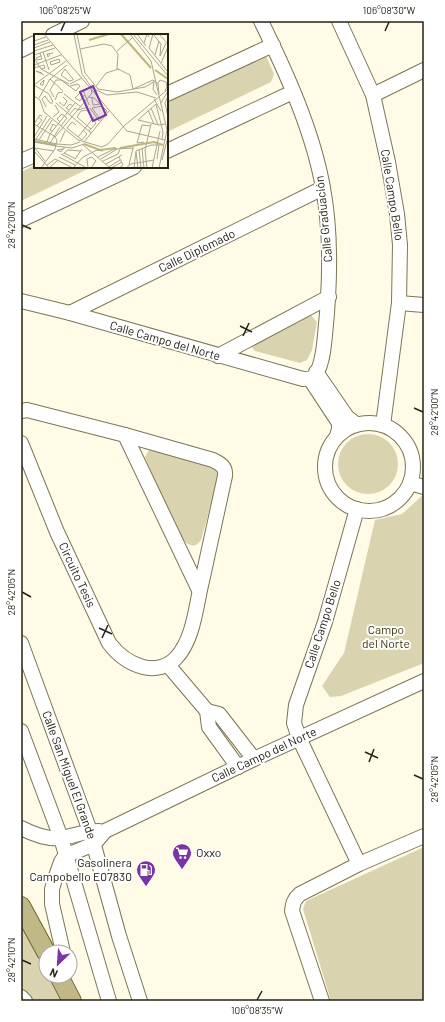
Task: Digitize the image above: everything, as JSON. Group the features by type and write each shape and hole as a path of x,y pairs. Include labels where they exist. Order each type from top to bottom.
{"main road":[{"path":"21,906 42,944"},
{"path":"63,984 72,1001"}],"street":[{"path":"55,34 82,21"},
{"name":"Calle Graduación","path":"261,21 293,92 311,140 323,188 328,236 329,297 321,361 313,376"},
{"name":"Calle Campo Bello","path":"338,21 373,95 388,162 397,214 400,245 399,303 383,425"},
{"path":"21,50 34,44"},
{"path":"168,94 272,45"},
{"path":"373,95 424,70"},
{"path":"168,151 293,92"},
{"path":"21,161 34,155"},
{"path":"21,220 132,168"},
{"name":"Calle Diplomado","path":"70,313 323,188"},
{"path":"218,356 329,297"},
{"name":"Calle Campo del Norte","path":"21,301 70,313 303,379 313,376"},
{"path":"399,303 424,305"},
{"path":"313,376 347,417 356,424"},
{"path":"313,376 339,423 337,436"},
{"path":"21,411 27,410 39,412 125,435 213,460 224,467 226,476 199,590 192,628 181,652 176,659 168,665 207,711 209,726 238,767"},
{"path":"369,422 383,425 395,431 405,442 411,454 413,469 410,483 404,494 394,503 383,508 370,510 357,509 346,504 336,496 329,486 325,474 325,461 328,449 337,436 344,430 356,424 369,422"},
{"path":"125,435 199,590"},
{"name":"Circuito Tesis","path":"21,443 57,532 109,643 121,657 137,665 155,668 168,665"},
{"path":"410,483 424,487"},
{"name":"Calle Campo Bello","path":"357,509 325,622 296,705 294,723 299,738 359,864"},
{"name":"Calle San Miguel El Grande","path":"21,643 92,837 119,936 140,1001"},
{"name":"Calle Campo del Norte","path":"65,856 92,837 254,759 424,681"},
{"path":"207,711 219,714 254,759"},
{"path":"21,731 61,838 65,856 110,1001"},
{"path":"21,828 44,837 92,837"},
{"path":"322,1001 292,911 295,898 359,864 424,836"},
{"path":"61,944 52,897 56,876 65,856"},
{"path":"71,984 75,1001"},
{"path":"21,997 25,1001"}],"green space":[{"path":"266,56 274,74 271,82 168,132 168,100"},
{"path":"34,166 34,168 90,168 21,201 21,172"},
{"path":"311,315 317,322 312,350 307,360 300,363 255,351 251,346 253,340"},
{"path":"368,434 385,439 393,447 398,464 393,481 385,489 368,494 351,489 343,481 338,464 343,447 351,439"},
{"path":"154,449 216,469 218,479 201,540 196,545 190,545 178,536 145,457 149,450"},
{"name":"Campo del Norte","path":"424,494 424,663 341,696 330,697 322,686 344,653 375,520 402,514"},
{"path":"424,847 424,1001 331,1001 303,909 306,901"},
{"path":"21,911 38,945 38,984 56,984 63,1001 21,1001"}],"place":[{"name":"Oxxo","path":"182,870"},
{"name":"Gasolinera Campobello E07830","path":"146,887"}]}
